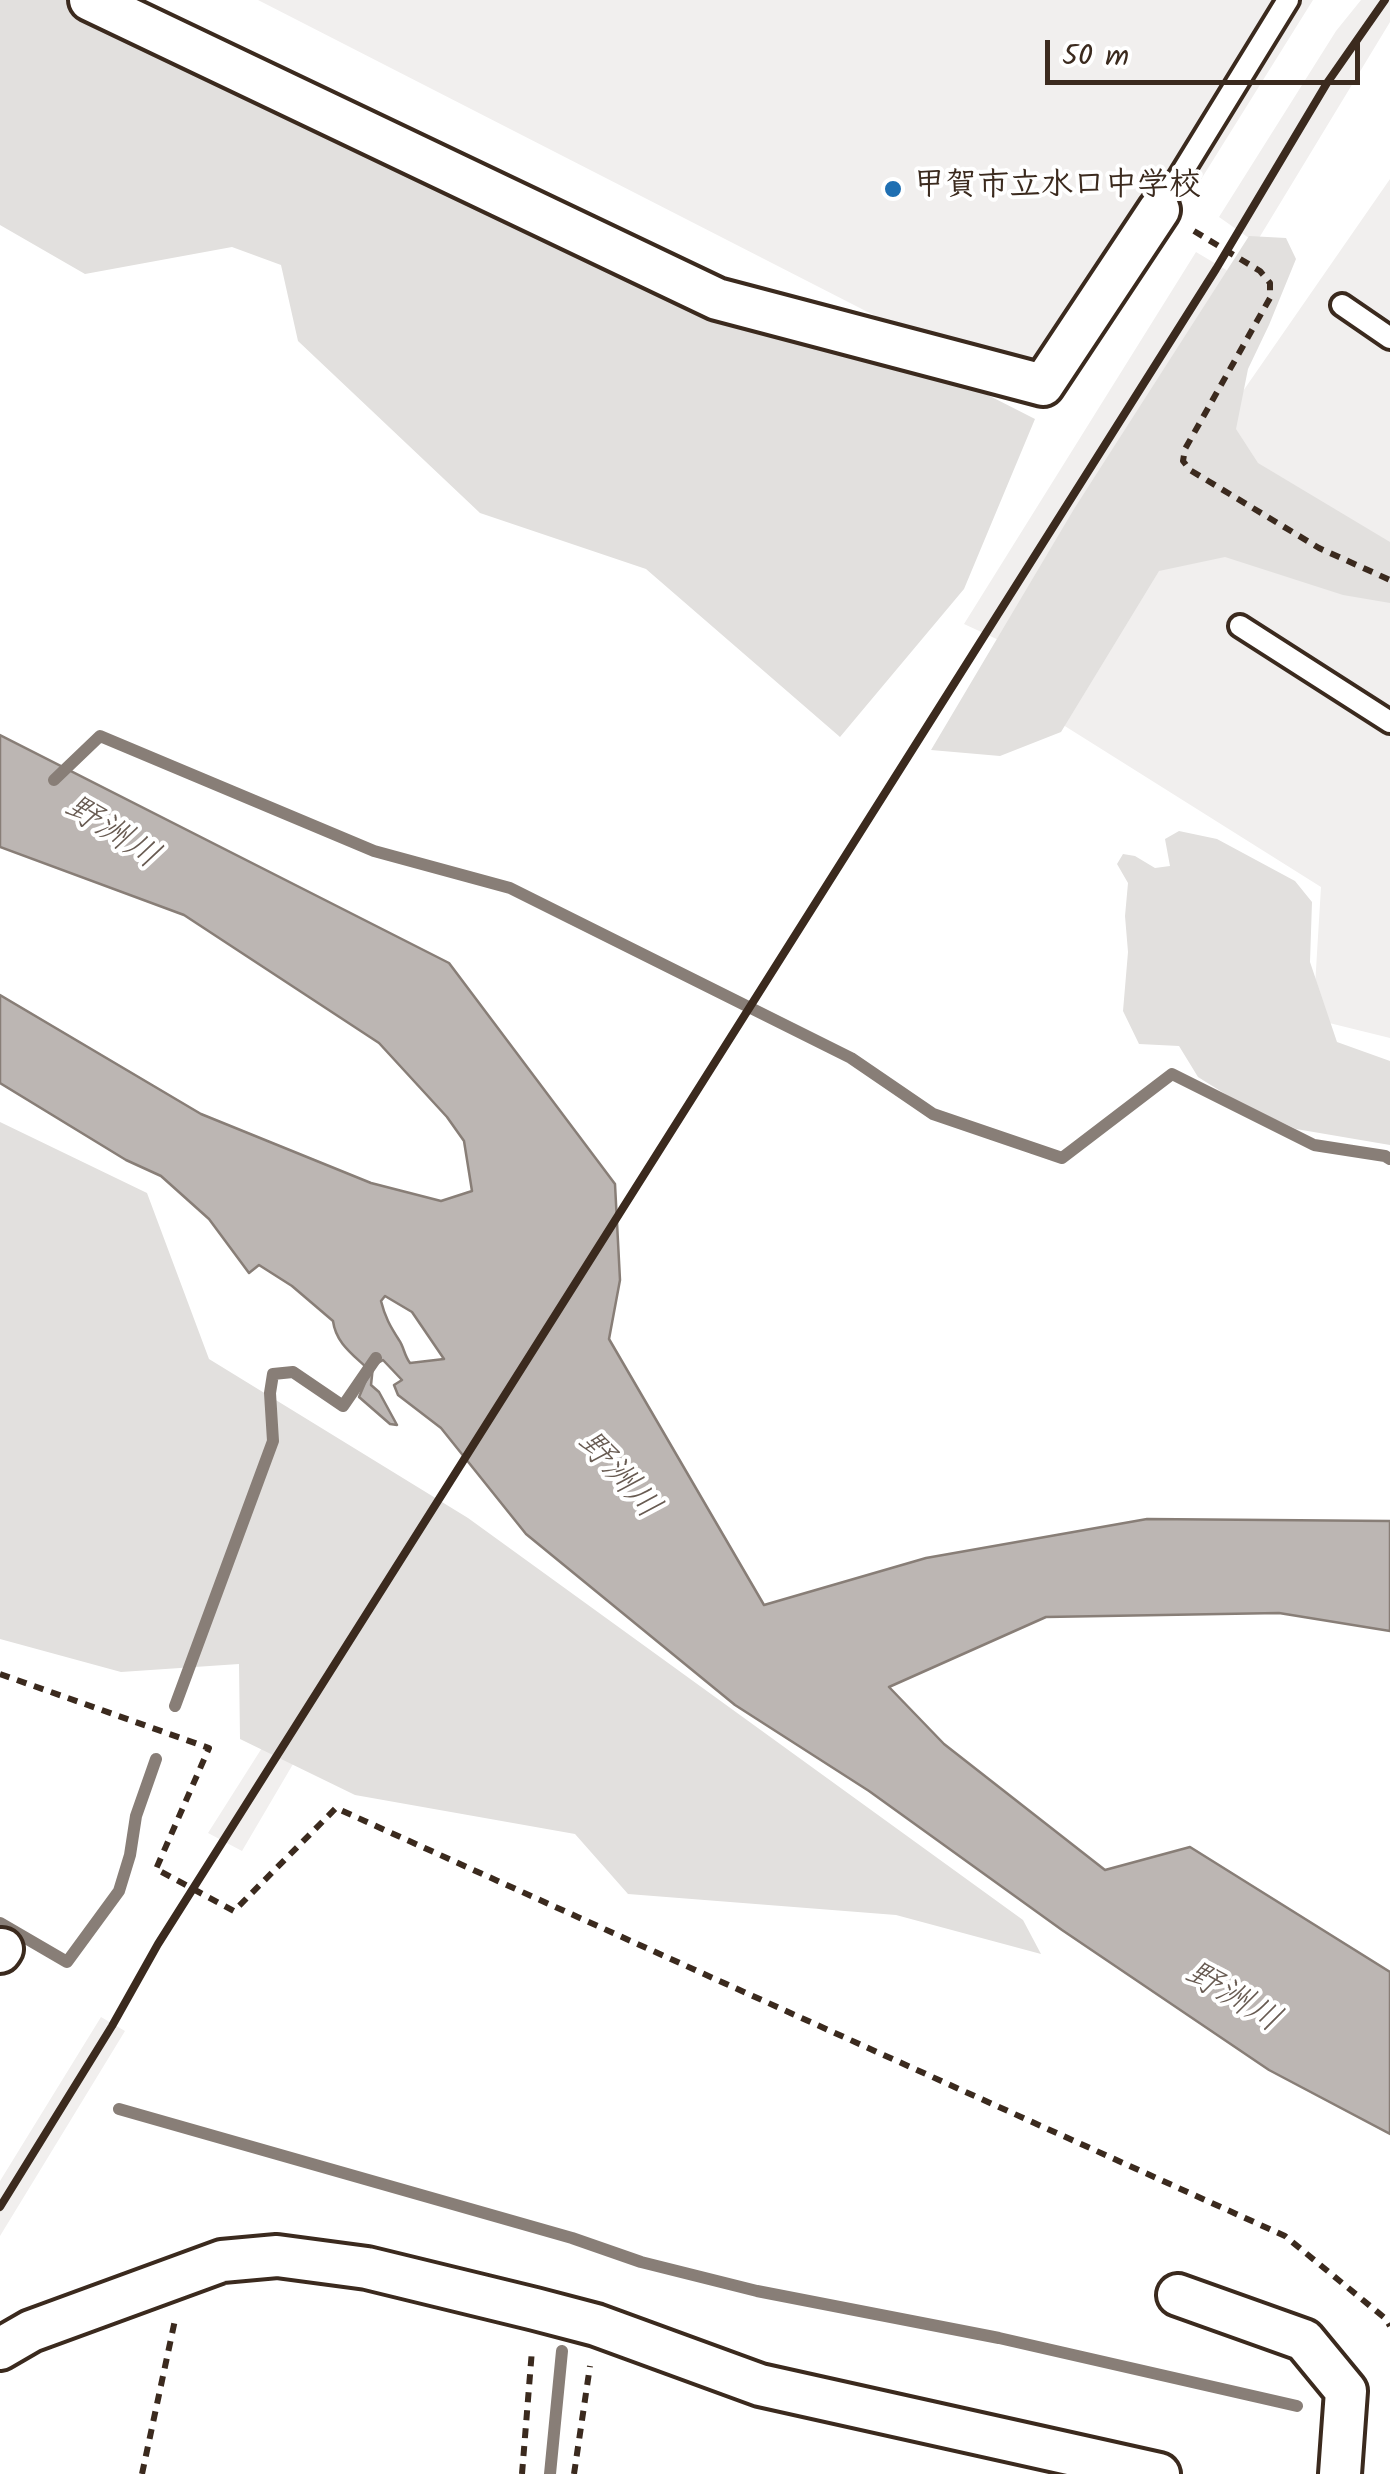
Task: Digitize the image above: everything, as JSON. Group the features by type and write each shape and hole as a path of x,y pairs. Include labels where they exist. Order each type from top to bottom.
{"street":[{"path":"90,0 717,299 1043,385 1159,210"},
{"path":"0,2348 31,2332 222,2261 277,2256 368,2268 535,2309 596,2325 760,2385 1159,2474"},
{"path":"1178,2294 1304,2340 1346,2391 1340,2474"}],"lane":[{"path":"1159,210 1288,0"},
{"path":"1342,305 1390,338"},
{"path":"1240,626 1390,722"}],"path":[{"path":"1159,210 1245,261 1270,283 1270,298 1185,449 1183,461 1190,470 1319,548 1390,580"},
{"path":"0,1674 209,1748 156,1869 234,1911 336,1808 1285,2236 1390,2326"},
{"path":"142,2474 185,2274"},
{"path":"522,2474 535,2309"},
{"path":"574,2474 596,2325"}],"shaded area":[{"path":"0,0 120,0 612,242 817,308 1035,419 964,589 840,737 646,569 480,513 298,341 281,265 232,247 85,274 0,225"},
{"name":"甲賀市立水口中学校","path":"258,0 1313,0 1190,197 1164,181 1024,392"},
{"path":"1361,0 1390,0 1390,22 1256,243 1219,217 1336,31"},
{"path":"1390,179 1390,567 1198,456"},
{"path":"1249,236 1286,238 1296,259 1248,369 1236,429 1258,463 1390,542 1390,603 1343,595 1225,557 1159,571 1061,732 1000,756 931,750 1074,509"},
{"path":"1196,252 1238,277 1003,642 964,624"},
{"path":"1172,479 1390,597 1390,1038 1313,1019 1321,887 1025,701"},
{"path":"1179,831 1217,839 1295,881 1312,902 1310,962 1337,1042 1390,1061 1390,1145 1296,1129 1238,1102 1198,1077 1179,1046 1139,1044 1123,1011 1128,883 1117,864 1123,854 1155,868 1170,866 1165,839"},
{"path":"0,1122 147,1193 209,1359 468,1518 1023,1920 1041,1954 896,1915 628,1894 575,1834 355,1795 240,1739 239,1664 121,1672 0,1639"},
{"path":"312,1669 340,1684 242,1851 208,1833"},
{"path":"101,2017 125,2031 0,2236 0,2181"}],"water":[{"name":"野洲川","path":"0,735 449,963 615,1184 620,1280 609,1339 764,1605 926,1558 1147,1519 1390,1521 1390,1631 1279,1613 1046,1617 889,1687 944,1744 1105,1870 1190,1847 1390,1972 1390,2134 1269,2070 1062,1930 869,1791 735,1705 526,1534 441,1428 398,1395 394,1385 402,1380 383,1360 373,1366 371,1385 397,1425 390,1424 359,1397 370,1371 342,1343 333,1321 292,1286 259,1265 249,1273 209,1219 161,1176 126,1160 0,1083 0,995 201,1114 371,1183 441,1201 472,1191 464,1141 379,1043 184,915 0,847","holes":["385,1296 412,1312 444,1359 410,1363 381,1301"]}],"waterway":[{"path":"54,780 100,736 374,851 510,888 851,1058 933,1114 1062,1158 1172,1074 1314,1145 1390,1159"},
{"path":"175,1706 273,1441 273,1374 293,1372 343,1406 376,1358"},
{"path":"0,1923 67,1962 119,1891 136,1816 156,1759"},
{"path":"119,2109 572,2238 641,2262 757,2291 999,2338 1297,2406"},
{"path":"550,2474 562,2351"}],"railway":[{"path":"0,2207 158,1944 1216,269 1327,83 1385,0"}],"place":[{"name":"甲賀市立水口中学校","path":"893,189"}]}
